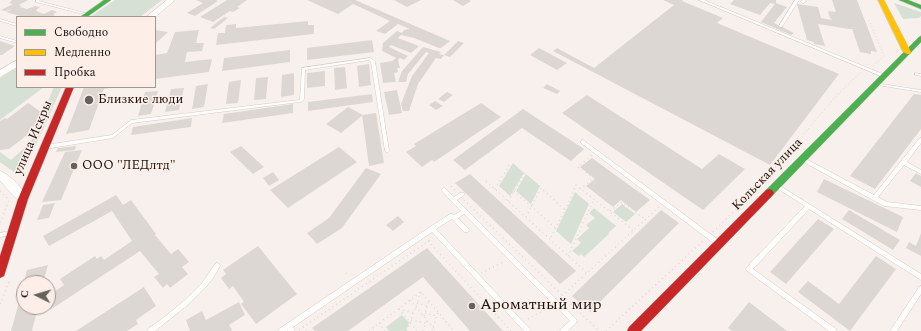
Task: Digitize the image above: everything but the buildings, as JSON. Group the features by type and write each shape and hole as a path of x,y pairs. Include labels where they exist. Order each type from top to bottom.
{"main road":[{"path":"85,16 108,0"},
{"path":"881,0 907,52"},
{"path":"902,0 921,7"},
{"name":"Кольская улица","path":"633,331 920,40"},
{"name":"улица Искры","path":"0,273 23,199 43,147 70,88"}],"street":[{"path":"151,16 171,0"},
{"path":"0,74 16,64"},
{"path":"0,175 11,184 23,199"}],"lane":[{"path":"38,0 37,1 85,16"},
{"path":"700,0 884,76"},
{"path":"782,26 797,0"},
{"path":"0,20 16,25"},
{"path":"0,37 16,42"},
{"path":"43,147 113,136 131,122 300,101 302,99 303,69 370,59 373,61 387,150"},
{"path":"876,84 921,91"},
{"path":"583,142 719,244"},
{"path":"875,198 920,142"},
{"path":"802,159 886,204 921,208"},
{"path":"903,162 921,172"},
{"path":"776,186 921,277"},
{"path":"444,190 574,321 563,331"},
{"path":"453,200 461,194"},
{"path":"808,206 749,269 834,331"},
{"path":"281,331 290,328 452,216 454,218 466,212"},
{"path":"454,218 466,230"},
{"path":"432,229 528,331"},
{"path":"0,235 13,232"},
{"path":"150,331 194,296 210,278 217,266"},
{"path":"893,331 921,289"}],"path":[{"path":"100,16 123,0"},
{"path":"138,16 144,7 144,0"},
{"path":"606,331 709,236 759,186 836,96 866,68 874,66 884,56 869,20"},
{"path":"580,189 594,178 578,167 593,155"},
{"path":"495,189 511,162"},
{"path":"508,201 525,173"},
{"path":"486,181 587,273"},
{"path":"550,239 576,185 633,230"},
{"path":"451,186 461,194 476,211 599,331"},
{"path":"526,217 541,188 565,210"},
{"path":"0,191 9,200 0,223"},
{"path":"514,191 556,228"},
{"path":"568,256 594,199"},
{"path":"610,212 622,202 645,219"},
{"path":"522,324 531,316 546,311 664,202"},
{"path":"466,212 473,214 476,211"},
{"path":"297,331 437,235"},
{"path":"428,241 511,331"},
{"path":"467,283 485,270 501,264 517,251"},
{"path":"369,331 421,292"},
{"path":"421,292 451,330 454,331"},
{"path":"407,331 421,292"},
{"path":"410,300 436,331"},
{"path":"424,316 429,301"},
{"path":"417,303 427,306"},
{"path":"399,309 414,313"},
{"path":"399,309 417,331"},
{"path":"432,331 438,312"},
{"path":"425,313 437,316"},
{"path":"411,320 425,323"},
{"path":"423,331 427,320"},
{"path":"379,323 383,330"}],"shaded area":[{"path":"115,0 162,0 141,16 91,16"},
{"path":"894,3 921,12 921,16 919,18 903,19"},
{"path":"16,68 16,88 43,88 0,120 0,78"},
{"path":"54,88 62,88 24,171 18,175 0,162 0,152 11,160 30,143"},
{"path":"513,163 524,173 510,196 499,186"},
{"path":"526,174 540,186 531,204 516,191"},
{"path":"575,192 589,204 571,244 556,231"},
{"path":"622,204 635,214 626,222 613,212"},
{"path":"594,208 616,226 584,257 581,254 579,256 572,251 581,243 577,239 589,228 586,225 595,218 589,213"},
{"path":"402,315 409,323 406,331 389,331 386,327"}],"traffic: fast":[{"path":"84,16 108,0"},
{"path":"902,0 921,7"},
{"path":"769,193 921,38"}],"traffic: slow":[{"path":"881,0 907,52"}],"traffic: jam":[{"path":"0,273 23,199 70,88"},
{"path":"633,331 769,193"}],"place":[{"name":"Близкие люди","path":"89,100"},
{"name":"ООО \"ЛЕДлтд\"","path":"74,166"},
{"name":"Ароматный мир","path":"472,306"}]}
